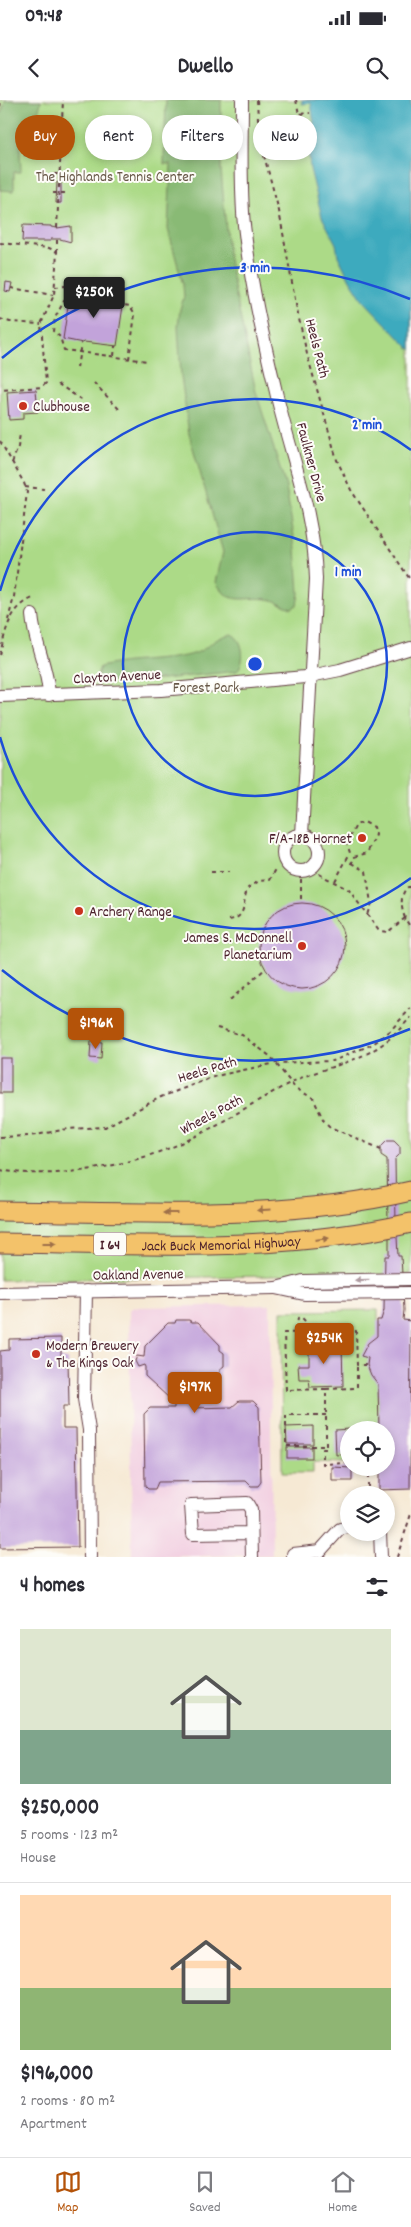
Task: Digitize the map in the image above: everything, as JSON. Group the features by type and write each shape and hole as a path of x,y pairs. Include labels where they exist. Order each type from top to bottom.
{"highway":[{"name":"Jack Buck Memorial Highway","path":"0,1211 183,1213 261,1211 338,1203 407,1191"},
{"name":"Jack Buck Memorial Highway","path":"0,1243 265,1244 343,1236 409,1224"}],"street":[{"name":"Faulkner Drive","path":"242,100 242,191 248,252 276,393 312,527 315,556 316,579 302,835"},
{"path":"32,616 34,634 47,679 49,695"},
{"name":"Clayton Avenue","path":"0,696 180,688 311,676 411,648"},
{"name":"Oakland Avenue","path":"276,1288 303,1281 411,1279"},
{"name":"Oakland Avenue","path":"0,1293 276,1288 304,1294 411,1293"},
{"path":"86,1291 84,1399 89,1430 90,1557"},
{"path":"251,1533 193,1534 191,1505 247,1503 250,1506 252,1557"},
{"path":"293,1557 293,1554 320,1551 340,1529"},
{"path":"381,1557 383,1541"}],"path":[{"path":"0,107 1,100"},
{"path":"62,100 62,115"},
{"name":"Heels Path","path":"257,100 259,137 279,211 299,320 337,460 351,490 411,582"},
{"path":"296,100 298,114 310,112"},
{"path":"57,228 60,161 66,162"},
{"path":"54,174 65,174"},
{"path":"53,192 65,193"},
{"path":"0,390 42,387 46,384 41,324 54,295 57,239"},
{"path":"0,243 49,248 57,252"},
{"path":"55,287 76,285 81,289 78,296 64,301 53,326 54,331 60,337 64,350 147,361"},
{"path":"11,288 54,295"},
{"path":"117,296 118,304 130,306 135,314 129,359"},
{"path":"0,319 10,322 41,324"},
{"path":"77,368 81,343"},
{"path":"114,357 116,346"},
{"path":"94,383 119,409"},
{"path":"58,384 82,400"},
{"path":"12,463 18,447 20,434"},
{"path":"0,441 26,487 8,620 0,655"},
{"path":"26,487 44,488"},
{"path":"8,620 24,603 33,598"},
{"path":"335,881 350,853 347,843 356,825 364,822 374,827 376,835 367,853 354,857 352,863"},
{"path":"346,860 366,871 371,903 367,915"},
{"path":"229,920 235,919 242,914 248,888 259,881 270,880 276,870"},
{"path":"211,872 229,872"},
{"path":"319,874 335,881 354,895 376,928 385,933 405,918"},
{"path":"301,879 301,901"},
{"path":"411,887 406,888 403,894 402,909 411,927"},
{"path":"230,1000 265,969"},
{"name":"Heels Path","path":"0,1137 30,1136 68,1129 105,1127 161,1096 225,1074 276,1063 324,1062 353,1054 381,1039 411,1008"},
{"name":"Wheels Path","path":"0,1170 56,1172 128,1162 198,1136 290,1083 374,1050 390,1038 411,1017"},
{"path":"217,1028 242,1035 268,1054 295,1088 313,1098 324,1121 330,1126 381,1149"},
{"path":"308,1326 297,1326 298,1318 303,1319 308,1326 309,1332"},
{"path":"356,1331 357,1365 356,1388 286,1390 284,1332 356,1331"},
{"path":"357,1365 367,1365"},
{"path":"326,1389 326,1450 323,1450 324,1464 340,1464"},
{"path":"326,1415 286,1415 286,1446 326,1446"},
{"path":"397,1557 411,1514"}],"shaded area":[{"path":"270,1305 272,1555 132,1557 129,1310 134,1307"}],"green space":[{"name":"Forest Park","path":"0,100 411,100 411,1274 0,1280"},
{"path":"6,100 41,100 36,115 15,115 15,160 20,160 21,172 14,172 14,191 0,190 0,117"},
{"path":"166,100 221,100 221,115 166,115"},
{"path":"164,160 221,160 228,254 234,287 256,392 286,487 296,549 299,593 297,605 292,608 271,600 232,598 221,590 216,582 223,552 189,434 181,376 178,327 180,309 184,297 183,285 168,229 171,164 164,164"},
{"path":"231,634 239,640 242,651 242,662 237,671 163,679 104,681 98,678 100,667 111,664 190,655 201,651 219,638"},
{"path":"378,1310 379,1421 340,1421 340,1463 313,1462 313,1473 282,1473 281,1311"}],"water":[{"path":"302,100 411,100 411,350 363,300 338,256 336,244 322,217 310,169 309,160 317,160 317,115 313,115 311,103 302,104"}],"building":[{"path":"57,182 61,182 61,203 56,203"},
{"path":"23,225 57,228 71,226 71,242 60,239 51,239 51,241 22,241"},
{"path":"6,282 12,283 10,292 5,291"},
{"path":"85,289 117,293 116,305 123,306 117,346 63,339 69,299 83,300"},
{"name":"Clubhouse","path":"36,390 38,412 23,413 23,419 9,420 7,392"},
{"name":"James S. McDonnell Planetarium","path":"294,903 310,903 319,906 333,915 342,929 345,946 342,963 333,977 319,986 310,989 294,989 278,982 266,970 259,954 259,938 266,922 278,910"},
{"path":"91,1041 102,1042 101,1059 90,1058"},
{"path":"0,1058 11,1058 11,1093 0,1093"},
{"path":"387,1140 394,1140 400,1146 400,1154 395,1159 396,1225 399,1234 397,1237 398,1256 401,1256 403,1320 411,1321 410,1489 395,1489 395,1486 379,1486 379,1476 395,1476 395,1421 379,1421 378,1384 371,1375 367,1365 368,1358 361,1356 368,1343 377,1336 377,1320 381,1320 384,1310 385,1256 389,1256 389,1238 385,1234 388,1225 387,1159 381,1155 381,1146"},
{"path":"176,1320 198,1322 220,1345 220,1350 224,1353 224,1366 220,1369 220,1375 198,1399 192,1399 192,1408 232,1407 239,1401 253,1401 259,1407 261,1482 258,1486 251,1486 246,1481 158,1482 155,1489 148,1489 145,1486 144,1414 150,1408 174,1408 174,1398 169,1398 145,1376 144,1365 138,1367 135,1361 137,1356 144,1357 145,1346 168,1323 175,1323"},
{"path":"61,1338 61,1359 68,1359 69,1406 63,1406 63,1428 76,1428 78,1547 0,1548 0,1351 9,1350 9,1339"},
{"path":"342,1342 343,1386 310,1387 309,1379 299,1379 298,1365 309,1365 309,1343"},
{"path":"313,1426 313,1444 287,1444 286,1427"},
{"path":"335,1430 340,1430 340,1455 336,1455"},
{"path":"287,1447 312,1447 312,1458 287,1458"},
{"path":"332,1467 340,1467 340,1476 352,1476 352,1481 332,1481"}],"place":[{"name":"Clubhouse","path":"23,406"},
{"name":"F/A-18B Hornet","path":"362,838"},
{"name":"Archery Range","path":"79,911"},
{"name":"James S. McDonnell Planetarium","path":"302,946"},
{"name":"Modern Brewery & The Kings Oak","path":"36,1354"}],"park label":[{"name":"The Highlands Tennis Center","path":"115,176"}]}
